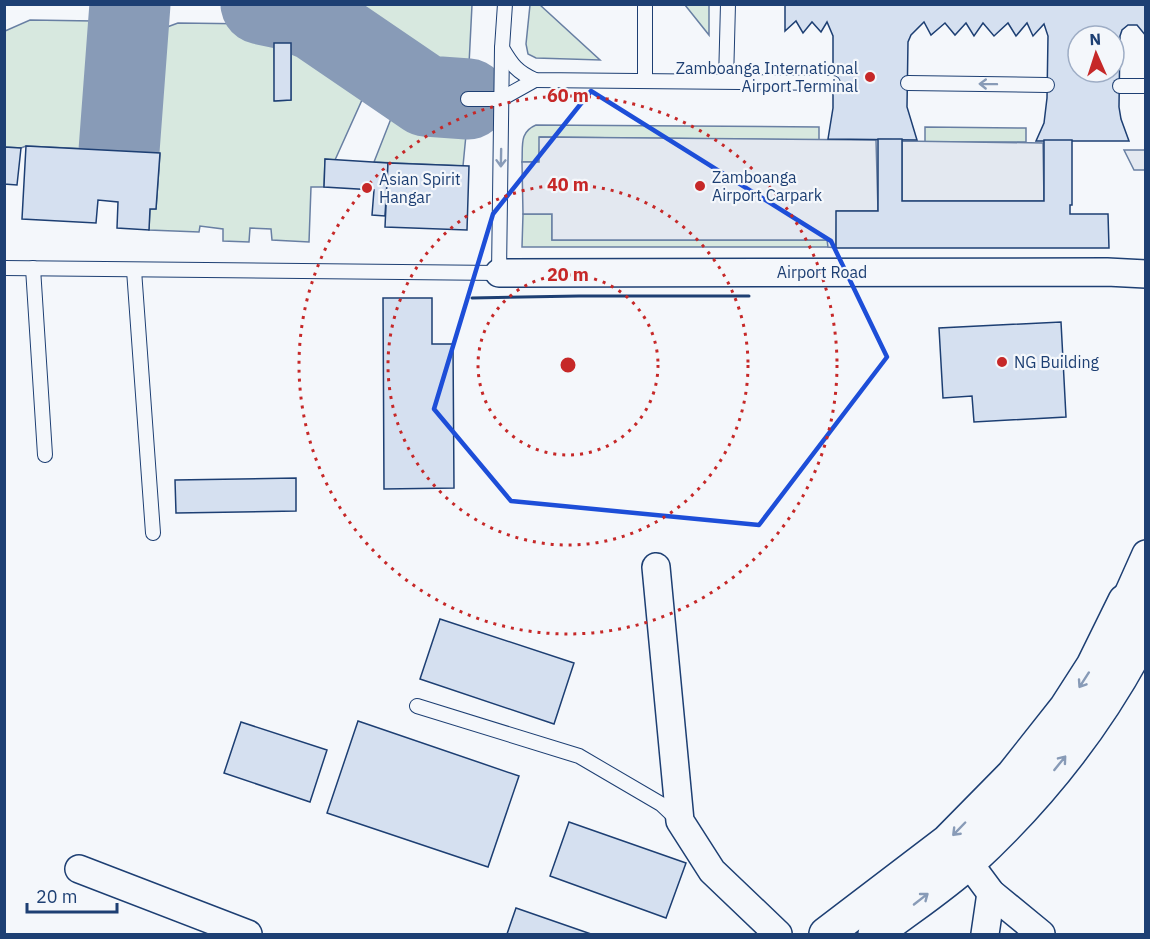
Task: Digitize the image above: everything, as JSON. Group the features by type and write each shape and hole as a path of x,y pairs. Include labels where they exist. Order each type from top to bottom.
{"main road":[{"path":"826,934 948,841 1013,775 1087,713 1120,680 1136,625"},
{"path":"875,934 968,862 1035,794 1087,713 1146,686"}],"street":[{"name":"Airport Road","path":"499,273 1107,272 1146,274"},
{"path":"1136,625 1146,554"},
{"path":"656,567 680,821 712,871 778,934"},
{"path":"968,862 991,893 1041,934"},
{"path":"79,869 248,934"},
{"path":"985,934 991,893"}],"lane":[{"path":"4,268 499,273 502,48 505,4"},
{"path":"645,4 645,81"},
{"path":"726,81 728,4"},
{"path":"502,48 512,65 521,73 536,80 833,83"},
{"path":"468,99 501,99 536,80"},
{"path":"908,83 1047,85"},
{"path":"1120,86 1146,86"},
{"path":"33,268 45,455"},
{"path":"134,270 153,533"},
{"path":"417,706 579,756 661,804 680,821"}],"highlighted area":[{"path":"591,91 831,241 887,357 759,525 511,501 434,409 493,214"}],"shaded area":[{"path":"323,5 472,5 468,84 429,84"},
{"path":"530,5 540,5 600,60 536,58 528,54 526,44"},
{"path":"685,5 709,5 709,35"},
{"path":"30,20 94,21 106,28 115,40 117,60 111,150 5,147 5,31"},
{"path":"178,23 258,24 270,31 274,43 275,101 291,100 291,43 300,31 322,40 359,66 365,77 366,91 335,160 325,159 324,187 311,187 309,242 272,240 271,229 250,228 249,242 223,241 223,229 200,226 199,232 149,230 150,209 156,209 160,154 127,152 134,61 146,40"},
{"path":"405,101 421,111 468,114 463,166 374,162 394,111 399,104"},
{"path":"536,125 819,127 819,140 540,137 539,162 522,162 524,136"},
{"path":"925,127 1026,128 1026,142 925,142"},
{"name":"Zamboanga Airport Carpark","path":"539,137 876,140 878,211 837,211 836,248 828,247 827,240 552,240 552,214 523,214 522,162 539,162"},
{"path":"902,141 1043,143 1044,201 902,201"},
{"path":"1124,150 1145,150 1145,170 1134,170"},
{"path":"523,214 552,214 552,240 828,240 828,247 522,247"}],"building":[{"name":"Zamboanga International Airport Terminal","path":"785,4 1146,4 1146,36 1137,25 1126,27 1126,24 1066,24 1066,84 1119,84 1121,119 1129,141 1036,141 1044,123 1047,98 1048,36 1044,24 1033,36 1027,23 1016,36 1008,23 994,36 983,23 974,36 966,23 955,35 945,23 931,35 924,22 911,35 908,42 907,107 917,140 828,139 833,108 833,36 827,22 821,32 812,22 803,33 796,21 785,31"},
{"path":"274,43 291,43 291,100 274,101"},
{"path":"878,139 902,139 902,201 1044,201 1044,140 1072,140 1070,214 1108,214 1109,248 836,248 836,211 878,211"},
{"path":"26,146 160,153 156,209 150,209 149,230 117,228 118,202 98,200 96,223 22,219"},
{"path":"4,147 21,148 17,185 4,184"},
{"name":"Asian Spirit Hangar","path":"325,159 388,163 385,216 372,215 374,190 324,187"},
{"path":"388,163 469,166 467,230 385,227"},
{"path":"383,298 432,298 432,344 453,344 454,488 384,489"},
{"name":"NG Building","path":"1061,322 1066,417 974,422 972,396 943,398 939,328"},
{"path":"296,478 296,511 176,513 175,480"},
{"path":"440,619 574,663 554,724 420,679"},
{"path":"358,721 519,776 488,867 327,813"},
{"path":"241,722 327,750 310,802 224,773"},
{"path":"569,822 686,863 666,918 550,876"},
{"path":"516,908 591,934 507,934"}],"taxiway":[{"path":"119,151 130,4"},
{"path":"261,4 289,10 316,21 426,96 468,99"}],"wall":[{"path":"472,298 749,296"}],"place":[{"name":"Zamboanga International Airport Terminal","path":"870,77"},
{"name":"Zamboanga Airport Carpark","path":"700,186"},
{"name":"Asian Spirit Hangar","path":"367,188"},
{"name":"NG Building","path":"1002,362"}]}
